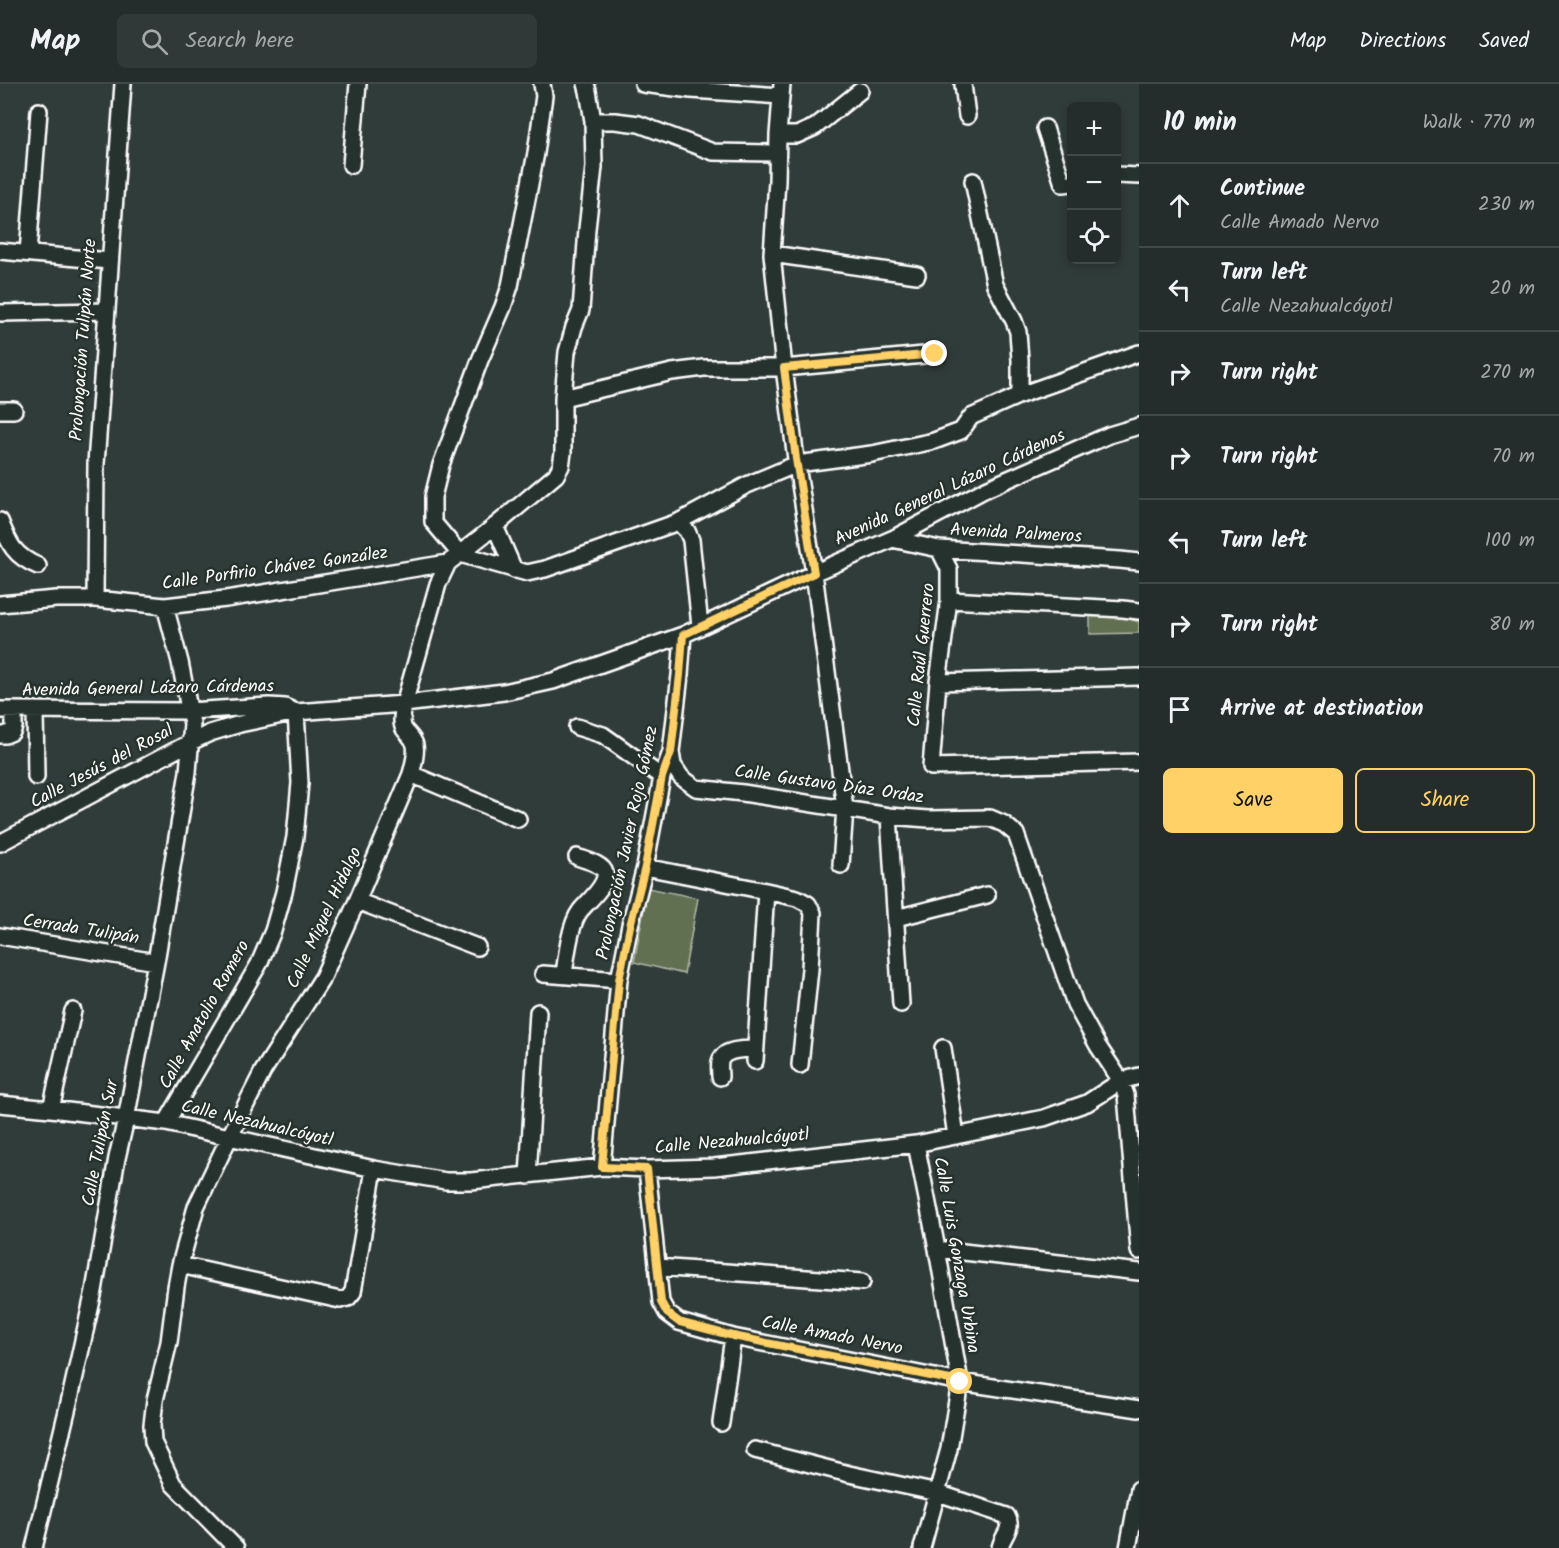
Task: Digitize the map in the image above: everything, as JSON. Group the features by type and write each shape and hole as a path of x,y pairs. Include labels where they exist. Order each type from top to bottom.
{"street":[{"name":"Prolongación Tulipán Norte","path":"95,599 96,464 123,84"},
{"path":"351,165 358,84"},
{"path":"454,558 433,522 433,497 441,465 510,286 536,153 544,96 542,84"},
{"path":"404,704 438,584 454,558 556,475 561,466 567,352 581,310 594,167 593,122 586,84"},
{"path":"643,84 691,90 781,90 772,254 784,368 845,808 841,865"},
{"path":"963,84 967,116"},
{"path":"778,135 797,135 815,126 860,91"},
{"path":"28,254 39,111"},
{"path":"593,122 639,124 713,152 777,153"},
{"path":"1045,128 1063,184 1067,184"},
{"path":"1121,175 1139,176"},
{"path":"973,181 995,285 1018,332 1020,395"},
{"path":"0,251 109,261"},
{"path":"772,254 917,275"},
{"path":"0,313 106,311"},
{"name":"Calle Porfirio Chávez González","path":"0,604 56,599 95,599 165,606 226,599 454,558 527,573 545,569 678,522 747,485 797,464 872,454 934,441 961,431 970,417 1020,395 1139,353"},
{"path":"563,398 672,372 704,368 784,368 935,354"},
{"name":"Avenida General Lázaro Cárdenas","path":"191,742 210,733 240,724 296,712 404,704 504,692 552,681 683,635 892,539 986,489 1109,435 1139,426"},
{"path":"0,521 10,546 23,558 38,566"},
{"path":"678,522 687,531 691,540 700,626"},
{"path":"495,526 514,570"},
{"name":"Avenida Palmeros","path":"892,539 939,549 1139,562"},
{"name":"Calle Raúl Guerrero","path":"939,549 949,569 949,600 938,682 931,767 1139,762"},
{"path":"949,600 1139,611"},
{"name":"Calle Tulipán Sur","path":"34,1548 91,1303 156,962 188,772 192,724 180,662 165,606"},
{"name":"Prolongación Javier Rojo Gómez","path":"602,1167 619,980 645,867 662,777 671,752 683,635"},
{"path":"938,682 1139,677"},
{"name":"Calle Miguel Hidalgo","path":"236,1548 173,1484 153,1442 152,1425 155,1400 169,1342 180,1265 196,1207 263,1071 322,976 411,774 416,756 415,744 403,727 404,704"},
{"name":"Avenida General Lázaro Cárdenas","path":"7,710 189,711 269,706 285,707 296,712"},
{"path":"0,735 12,732 14,728 7,710"},
{"path":"35,710 36,777"},
{"name":"Calle Anatolio Romero","path":"166,1123 259,964 273,931 284,892 296,826 300,783 296,712"},
{"path":"577,727 603,735 662,777"},
{"name":"Calle Jesús del Rosal","path":"0,843 191,742"},
{"name":"Calle Gustavo Díaz Ordaz","path":"671,752 673,765 681,777 696,788 889,816 928,819 990,818 1004,824 1016,834 1075,1004 1098,1047 1121,1081"},
{"path":"411,774 518,819"},
{"path":"889,816 901,1004"},
{"path":"564,975 569,941 578,914 601,886 605,875 604,870 598,866 577,857"},
{"path":"645,867 797,898 808,904 813,913 800,1065"},
{"path":"720,1077 720,1060 724,1054 735,1050 755,1055 766,891"},
{"path":"896,918 987,895"},
{"path":"357,901 477,947"},
{"name":"Cerrada Tulipán","path":"0,936 156,962"},
{"path":"543,974 619,980"},
{"path":"51,1108 72,1011"},
{"path":"528,1176 538,1012"},
{"path":"943,1048 956,1136"},
{"name":"Calle Nezahualcóyotl","path":"0,1104 51,1108 166,1123 374,1170 446,1181 471,1181 602,1167 647,1169 714,1167 916,1144 1044,1118 1088,1103 1121,1081 1139,1076"},
{"path":"1121,1081 1128,1107 1139,1251"},
{"name":"Calle Luis Gonzaga Urbina","path":"916,1144 960,1382 949,1449 922,1548"},
{"name":"Calle Amado Nervo","path":"647,1169 661,1302 667,1313 679,1322 733,1336 960,1382 1139,1409"},
{"path":"180,1265 340,1300 348,1298 353,1292 374,1170"},
{"path":"937,1249 1139,1272"},
{"path":"657,1267 862,1282"},
{"path":"721,1423 733,1336"},
{"path":"755,1450 849,1474 938,1493 1007,1516 1010,1520 1009,1529 1001,1540 1000,1548"},
{"path":"1128,1548 1138,1498"}],"green space":[{"path":"1090,616 1122,617 1139,622 1139,633 1090,634"},
{"path":"648,888 698,898 684,974 634,962"}],"route":[{"path":"935,354 784,368 814,573 683,635 671,752 662,777 645,867 619,980 602,1167 647,1169 661,1302 667,1313 679,1322 733,1336 960,1382"}]}
